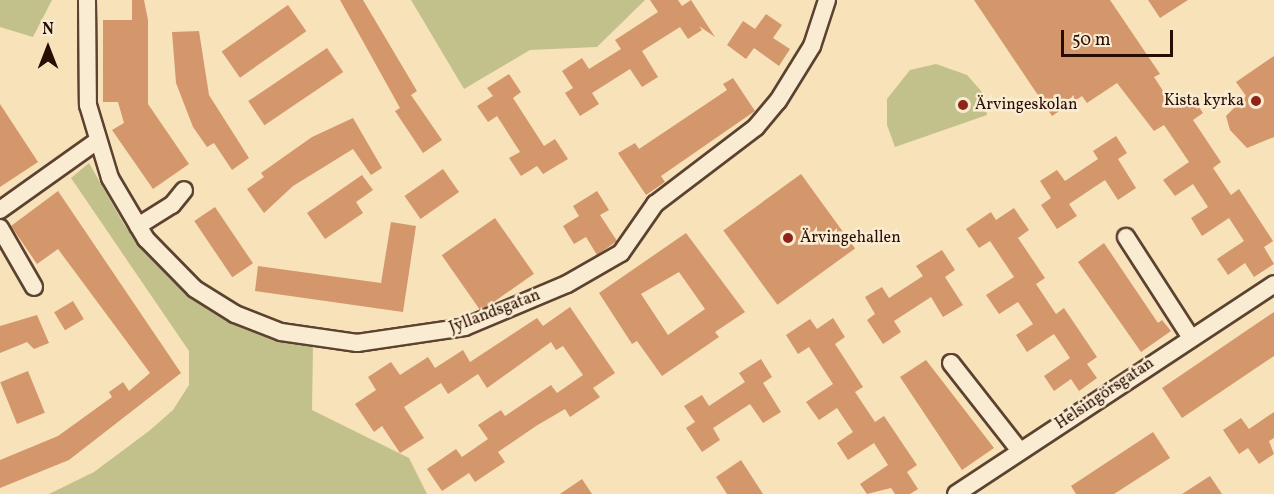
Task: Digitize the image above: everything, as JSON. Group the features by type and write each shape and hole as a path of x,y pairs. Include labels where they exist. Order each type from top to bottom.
{"street":[{"name":"Jyllandsgatan","path":"87,0 88,105 97,141 122,203 138,226 195,289 235,314 281,332 367,343 426,336 465,327 567,284 621,253 655,204 756,127 796,76 827,0"},
{"path":"0,210 97,141"},
{"path":"138,226 172,205 183,190"},
{"path":"0,228 34,287"},
{"path":"1126,237 1191,338"},
{"name":"Helsingörsgatan","path":"956,494 1274,284"},
{"path":"951,363 1020,451"}],"shaded area":[{"path":"0,0 52,0 33,37 0,27"},
{"path":"411,0 645,0 597,47 530,50 464,89"},
{"path":"936,64 967,75 982,92 987,115 895,147 887,125 887,99 910,70"},
{"path":"89,163 125,226 202,302 289,341 313,345 312,410 409,458 427,494 49,494 94,472 149,431 173,410 189,385 189,351 71,178"}],"building":[{"path":"132,0 144,0 148,20 148,104 189,164 153,189 112,130 124,123 118,102 103,102 103,20 132,20"},
{"path":"340,0 363,0 417,91 411,95 442,140 423,153 395,111 400,108"},
{"path":"650,0 678,0 682,6 691,0 715,37 699,26 702,30 688,39 680,27 642,51 658,77 642,87 630,69 592,93 599,104 580,116 565,93 573,88 562,71 582,58 589,69 621,49 615,40 658,12"},
{"path":"974,0 1110,0 1160,74 1154,77 1171,103 1189,92 1203,113 1193,120 1221,162 1213,168 1231,195 1239,189 1273,241 1264,247 1274,264 1254,277 1245,263 1228,275 1217,259 1244,241 1229,218 1202,236 1191,218 1208,207 1193,184 1175,196 1163,180 1189,162 1164,125 1154,131 1117,83 1087,103 1082,96 1052,116"},
{"path":"1148,0 1188,0 1160,18"},
{"path":"288,5 306,31 240,78 222,51"},
{"path":"766,14 782,25 773,38 790,49 779,66 754,48 746,59 727,45 743,21 755,29"},
{"path":"199,31 209,95 249,158 232,170 214,143 207,147 193,127 176,83 172,32"},
{"path":"327,48 343,72 264,125 248,101"},
{"name":"Kista kyrka","path":"1274,56 1274,137 1247,148 1230,130 1226,116 1246,96 1236,82"},
{"path":"509,74 521,92 513,98 544,146 555,139 568,159 543,174 537,166 521,176 509,158 520,152 497,116 488,122 477,106 493,96 487,88"},
{"path":"733,78 755,111 661,176 665,182 646,195 618,153 635,143 639,149 727,90 723,84"},
{"path":"0,104 38,162 0,187"},
{"path":"353,118 382,168 371,175 353,149 293,186 264,213 247,189 264,177 261,173 312,137"},
{"path":"1116,136 1127,153 1118,159 1136,188 1118,200 1105,180 1069,204 1077,216 1057,229 1041,205 1051,198 1040,181 1057,170 1065,181 1098,159 1093,151"},
{"path":"443,169 459,192 421,219 404,196"},
{"name":"Ärvingehallen","path":"801,174 855,248 777,305 723,230"},
{"path":"362,175 373,190 356,202 363,213 325,239 307,213"},
{"path":"58,191 181,373 69,460 0,488 0,460 58,436 112,397 109,392 123,382 129,391 150,373 58,249 37,264 11,226"},
{"path":"597,191 609,210 600,215 617,241 597,255 586,237 574,244 563,226 579,216 573,206"},
{"path":"215,207 253,263 232,277 194,221"},
{"path":"1014,208 1029,230 1018,238 1045,278 1036,284 1056,314 1064,308 1097,357 1087,364 1097,378 1079,391 1071,379 1054,391 1044,376 1070,358 1054,334 1027,352 1016,335 1033,324 1018,302 999,314 986,295 1014,277 990,241 979,248 966,229 991,212 996,220"},
{"path":"495,218 534,274 481,311 442,255"},
{"path":"391,222 416,226 403,312 255,291 258,266 381,283"},
{"path":"686,233 745,312 715,332 719,337 662,376 637,341 632,344 599,293","holes":["679,272 705,309 668,335 641,294"]},
{"path":"1104,243 1158,323 1162,320 1171,331 1141,352 1078,262"},
{"path":"942,250 955,270 945,277 963,305 943,317 931,297 894,321 901,332 883,344 867,320 875,314 865,297 882,287 889,298 923,276 916,266"},
{"path":"73,301 84,319 65,330 54,312"},
{"path":"570,307 615,373 593,388 600,397 570,417 565,409 536,426 498,452 505,462 475,482 469,473 442,491 427,469 456,449 462,457 488,439 478,425 501,410 505,416 551,385 557,393 583,375 563,346 556,350 551,342 487,388 478,374 448,394 441,383 404,407 424,438 400,453 382,426 374,432 355,404 376,390 368,377 391,362 400,375 428,357 435,368 463,350 470,362 537,318 543,326"},
{"path":"1274,312 1274,356 1182,418 1162,388"},
{"path":"37,315 49,343 34,349 27,342 0,353 0,326"},
{"path":"833,318 845,337 835,344 863,387 855,392 875,422 884,416 917,465 907,472 918,489 910,494 895,494 891,488 867,494 860,484 888,465 874,443 848,460 837,443 853,432 837,408 819,420 806,402 833,384 809,347 798,354 786,335 810,319 817,329"},
{"path":"761,359 772,377 763,383 781,412 763,423 750,404 713,428 720,440 702,452 686,428 695,422 684,406 702,395 709,406 745,382 739,373"},
{"path":"926,360 994,448 962,470 900,377"},
{"path":"28,371 45,413 17,424 0,382"},
{"path":"1274,412 1274,438 1269,441 1274,454 1259,464 1248,448 1239,454 1223,430 1241,418 1249,429"},
{"path":"1153,432 1170,458 1114,494 1076,494 1071,486"},
{"path":"741,460 763,494 727,494 716,477"},
{"path":"1210,476 1222,494 1182,494"},
{"path":"582,479 592,494 560,494"}],"place":[{"name":"Kista kyrka","path":"1256,101"},
{"name":"Ärvingeskolan","path":"963,105"},
{"name":"Ärvingehallen","path":"788,238"}]}
